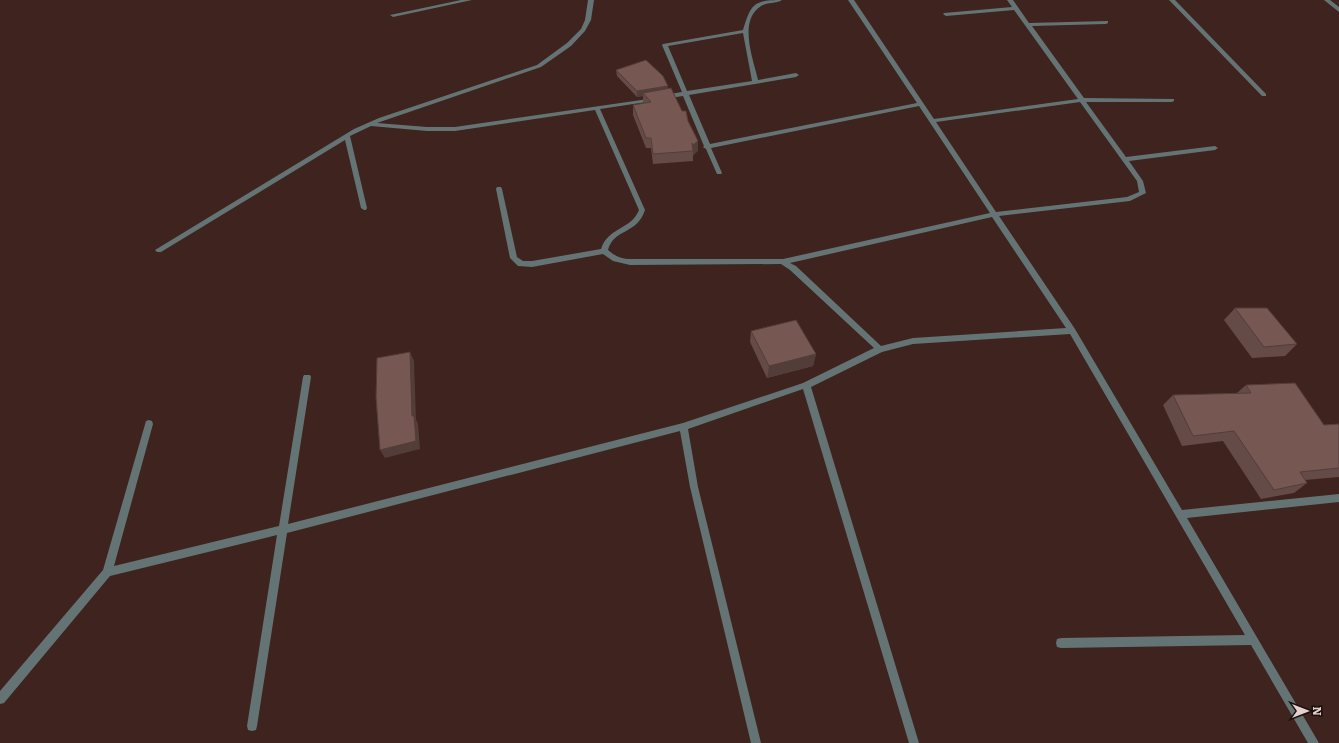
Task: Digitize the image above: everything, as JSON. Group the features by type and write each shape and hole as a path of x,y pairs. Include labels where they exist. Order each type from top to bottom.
{"street":[{"path":"393,15 469,0"},
{"path":"159,250 347,136 370,124 539,66 557,54 583,30 588,18 591,0"},
{"path":"755,81 745,31 752,10 760,2 779,0"},
{"path":"851,0 1072,331 1314,743"},
{"path":"604,251 617,261 630,262 783,262 994,214 1128,199 1143,193 1140,181 1125,159 1010,0"},
{"path":"1172,0 1264,95"},
{"path":"1327,0 1339,10"},
{"path":"946,14 1016,8"},
{"path":"1028,25 1106,22"},
{"path":"719,173 706,147 665,44 745,31"},
{"path":"370,124 427,129 455,129 597,108 796,75"},
{"path":"932,121 1082,100 1172,100"},
{"path":"706,147 920,104"},
{"path":"597,108 642,210 641,216 633,225 612,236 605,243 604,251"},
{"path":"347,136 364,208"},
{"path":"1125,159 1215,148"},
{"path":"498,189 514,258 521,264 532,264 604,251"},
{"path":"783,262 793,268 880,349"},
{"path":"107,572 282,530 683,427 806,385 880,349 914,341 1072,331"},
{"path":"252,726 307,377"},
{"path":"806,385 914,743"},
{"path":"0,699 107,572 149,424"},
{"path":"683,427 694,487 756,743"},
{"path":"1180,514 1339,498"},
{"path":"1061,643 1254,640"}],"building":[{"path":"646,60 663,76 668,86 637,91 616,70"},
{"path":"671,88 682,111 686,111 688,121 698,141 693,145 692,143 693,151 653,154 651,138 646,138 633,105 651,102 643,93"},
{"path":"1235,308 1267,308 1297,344 1264,347"},
{"path":"796,320 816,354 769,366 751,331"},
{"path":"410,352 412,416 414,416 416,441 380,450 376,397 377,358"},
{"path":"1295,383 1324,425 1339,424 1339,468 1300,472 1307,483 1274,490 1234,431 1193,436 1173,395 1251,393 1246,385"}]}
